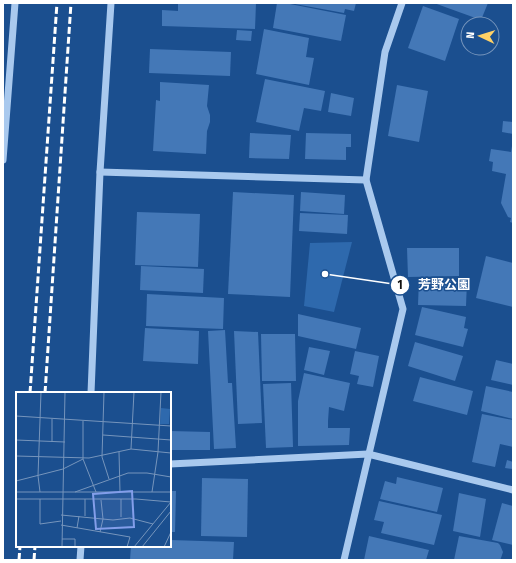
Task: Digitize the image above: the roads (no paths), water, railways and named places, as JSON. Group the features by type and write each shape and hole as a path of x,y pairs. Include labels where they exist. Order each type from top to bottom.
{"street":[{"path":"3,160 14,3"},
{"path":"91,392 100,172 111,3"},
{"path":"344,560 403,308 366,180 385,52 402,3"},
{"path":"100,172 366,180"},
{"path":"171,464 368,454 513,490"},
{"path":"80,560 81,547"}],"railway":[{"path":"30,392 57,3"},
{"path":"45,392 71,3"},
{"path":"19,560 20,547"},
{"path":"34,560 35,547"}],"place":[{"name":"芳野公園","path":"325,274"}]}
